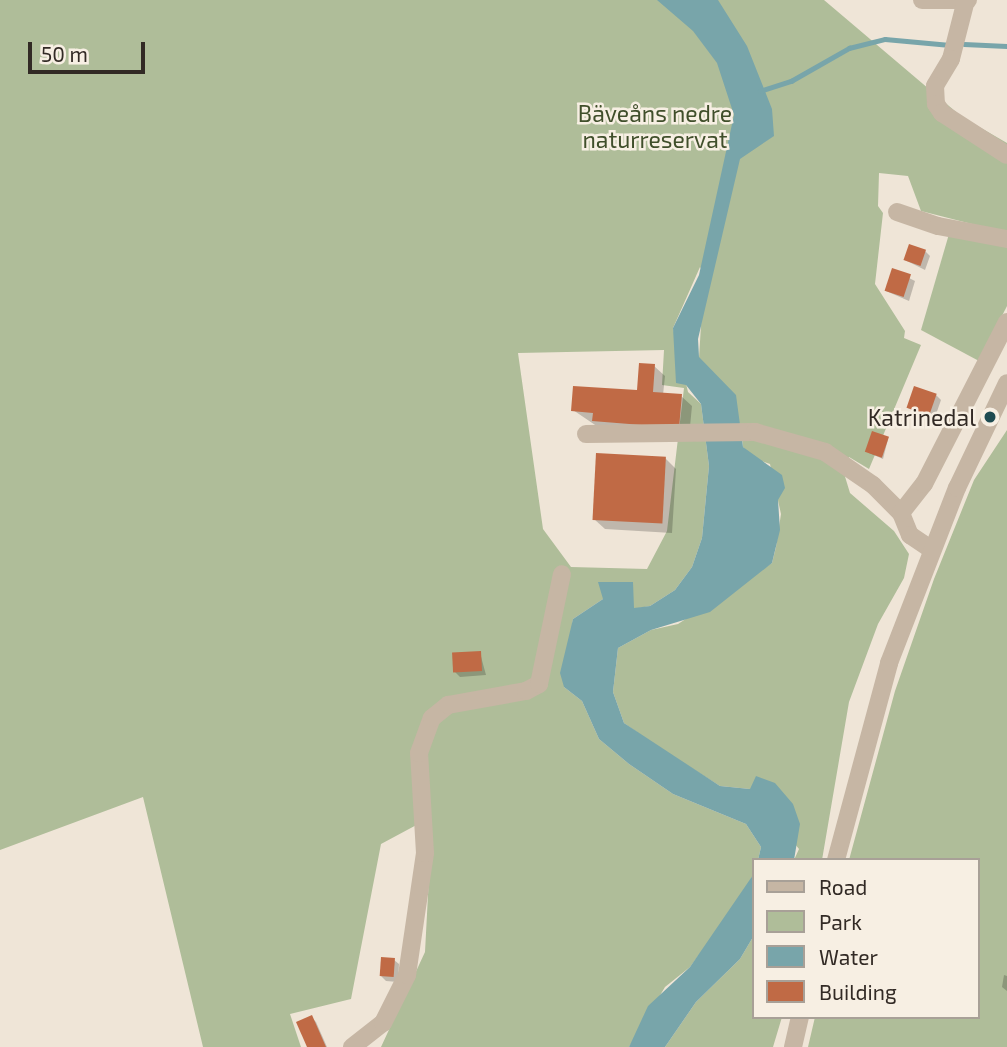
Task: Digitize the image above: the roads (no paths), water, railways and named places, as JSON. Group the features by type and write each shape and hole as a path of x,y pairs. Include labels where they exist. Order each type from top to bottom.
{"street":[{"path":"922,0 967,0 951,59 935,86 942,113 1007,155"},
{"path":"897,212 938,226 1007,239"},
{"path":"901,513 924,484 1007,322"},
{"path":"837,858 889,663 931,549 1007,383"},
{"path":"586,434 755,432 825,452 873,485 901,513 910,535 931,549"},
{"path":"352,1047 383,1023 407,975 425,853 419,753 432,718 448,705 526,691 539,684 562,574"},
{"path":"793,1047 800,1019"}],"water":[{"path":"657,0 718,0 747,46 772,109 774,136 740,159 698,339 699,357 736,395 743,447 782,475 785,488 778,500 780,530 772,563 710,612 651,630 618,648 613,692 624,723 720,786 750,789 756,776 775,783 793,804 800,824 794,858 758,858 761,847 746,824 673,794 629,764 599,739 582,701 564,687 560,673 573,619 603,599 598,582 633,582 634,608 650,606 675,590 692,567 702,538 709,466 701,404 686,385 676,383 673,328 699,275 734,115 717,63 693,31"},
{"path":"752,876 752,939 740,959 696,1002 665,1047 629,1047 648,1006 690,967"}],"waterway":[{"path":"760,91 791,81 849,48 885,39 950,45"},
{"path":"964,44 1007,46"}],"place":[{"name":"Katrinedal","path":"990,417"}],"park label":[{"name":"Bäveåns nedre naturreservat","path":"655,126"}]}
